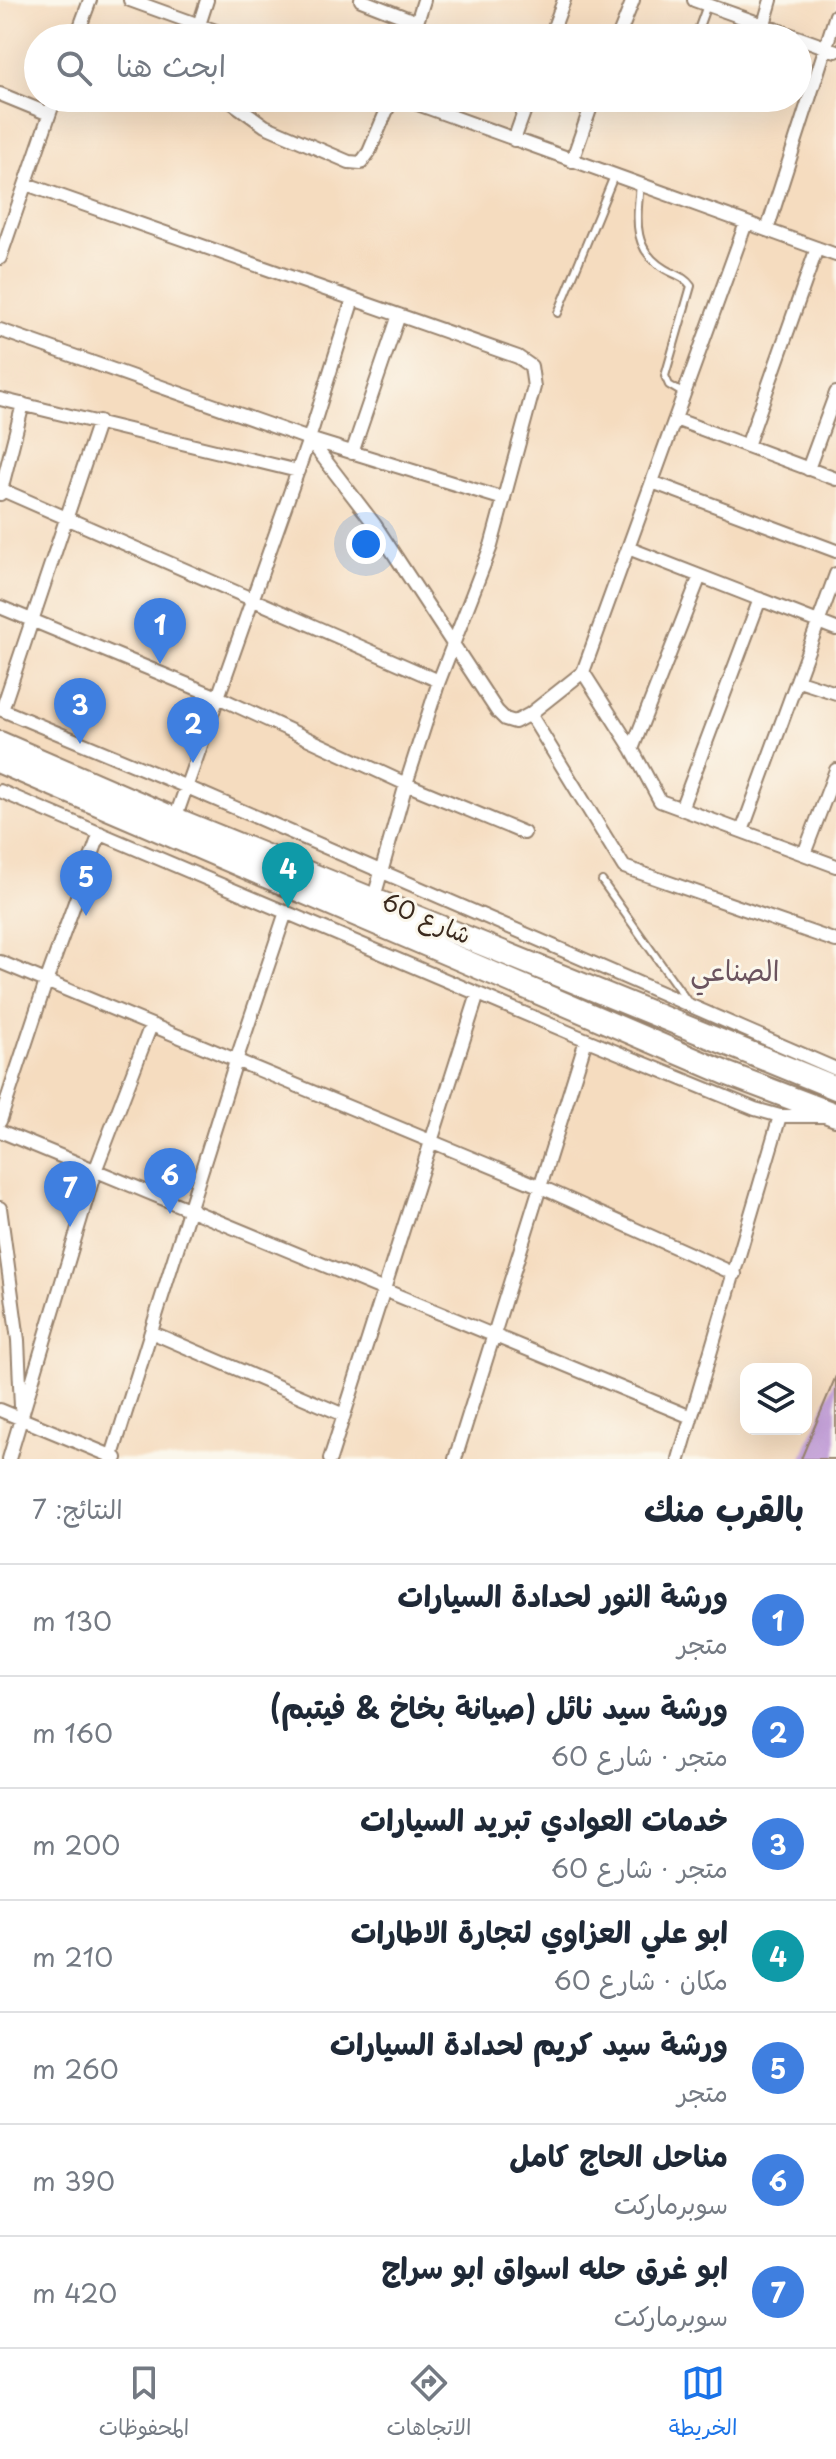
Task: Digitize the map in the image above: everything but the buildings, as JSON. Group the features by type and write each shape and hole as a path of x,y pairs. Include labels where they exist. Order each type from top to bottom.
{"highway":[{"name":"شارع 60","path":"0,743 373,901 754,1043 836,1088"},
{"name":"شارع 60","path":"0,762 728,1074 836,1116"}],"street":[{"path":"81,24 90,0"},
{"path":"130,0 196,24"},
{"path":"199,24 207,0"},
{"path":"361,0 417,22 424,0"},
{"path":"555,24 564,0"},
{"path":"624,24 633,0"},
{"path":"694,0 764,24 771,0"},
{"path":"812,103 831,49 836,15"},
{"path":"812,42 831,49"},
{"path":"0,94 24,104"},
{"path":"0,258 49,114 44,112"},
{"path":"246,112 265,126 349,162 361,163 386,112"},
{"path":"439,112 836,255"},
{"path":"514,140 524,112"},
{"path":"572,161 589,112"},
{"path":"767,230 809,112"},
{"path":"26,184 518,357 531,366 534,387 491,546 439,681 373,901"},
{"path":"309,439 375,525 505,719 515,722 530,714 583,672 746,223"},
{"path":"747,446 817,248"},
{"path":"175,819 309,439 353,299"},
{"path":"352,453 399,315"},
{"path":"0,330 309,439 504,499"},
{"path":"808,469 836,393"},
{"path":"0,399 298,471"},
{"path":"23,404 0,491 439,681"},
{"path":"675,419 836,479"},
{"path":"99,421 1,709 691,1005 754,1043 836,1069"},
{"path":"652,482 836,551"},
{"path":"628,548 836,629"},
{"path":"742,831 836,574"},
{"path":"632,749 700,576"},
{"path":"681,809 760,599"},
{"path":"0,607 220,698 406,784 524,833"},
{"path":"583,672 632,749 660,801 836,866"},
{"path":"799,681 836,693"},
{"path":"530,714 624,867 836,941"},
{"path":"804,854 836,770"},
{"path":"0,791 755,1109 780,1116 836,1116"},
{"path":"1,1117 100,833"},
{"path":"0,1410 114,1458 236,1061 286,912"},
{"path":"0,962 541,1187 735,1274"},
{"path":"330,1459 478,994"},
{"path":"9,1459 95,1171 151,1025"},
{"path":"456,1459 586,1040"},
{"path":"0,1096 1,1117"},
{"path":"679,1459 780,1116"},
{"path":"0,1131 691,1417"},
{"path":"0,1208 18,1340 21,1419"},
{"path":"151,1332 344,1415"}],"lane":[{"path":"700,24 708,3"},
{"path":"558,313 614,176"},
{"path":"640,184 636,227 642,249 663,268 686,278 691,286 665,376 669,385 684,395"},
{"path":"602,881 691,1005"}],"place":[{"name":"ورشة النور لحدادة السيارات","path":"160,664"},
{"name":"خدمات العوادي تبريد السيارات","path":"80,744"},
{"name":"ورشة سيد نائل (صيانة بخاخ & فيتبم)","path":"193,763"},
{"name":"ابو علي العزاوي لتجارة الاطارات","path":"288,908"},
{"name":"ورشة سيد كريم لحدادة السيارات","path":"86,916"},
{"name":"مناحل الحاج كامل","path":"170,1214"},
{"name":"ابو غرق حله اسواق ابو سراج","path":"70,1227"}],"district":[{"name":"الصناعي","path":"735,969"}]}
